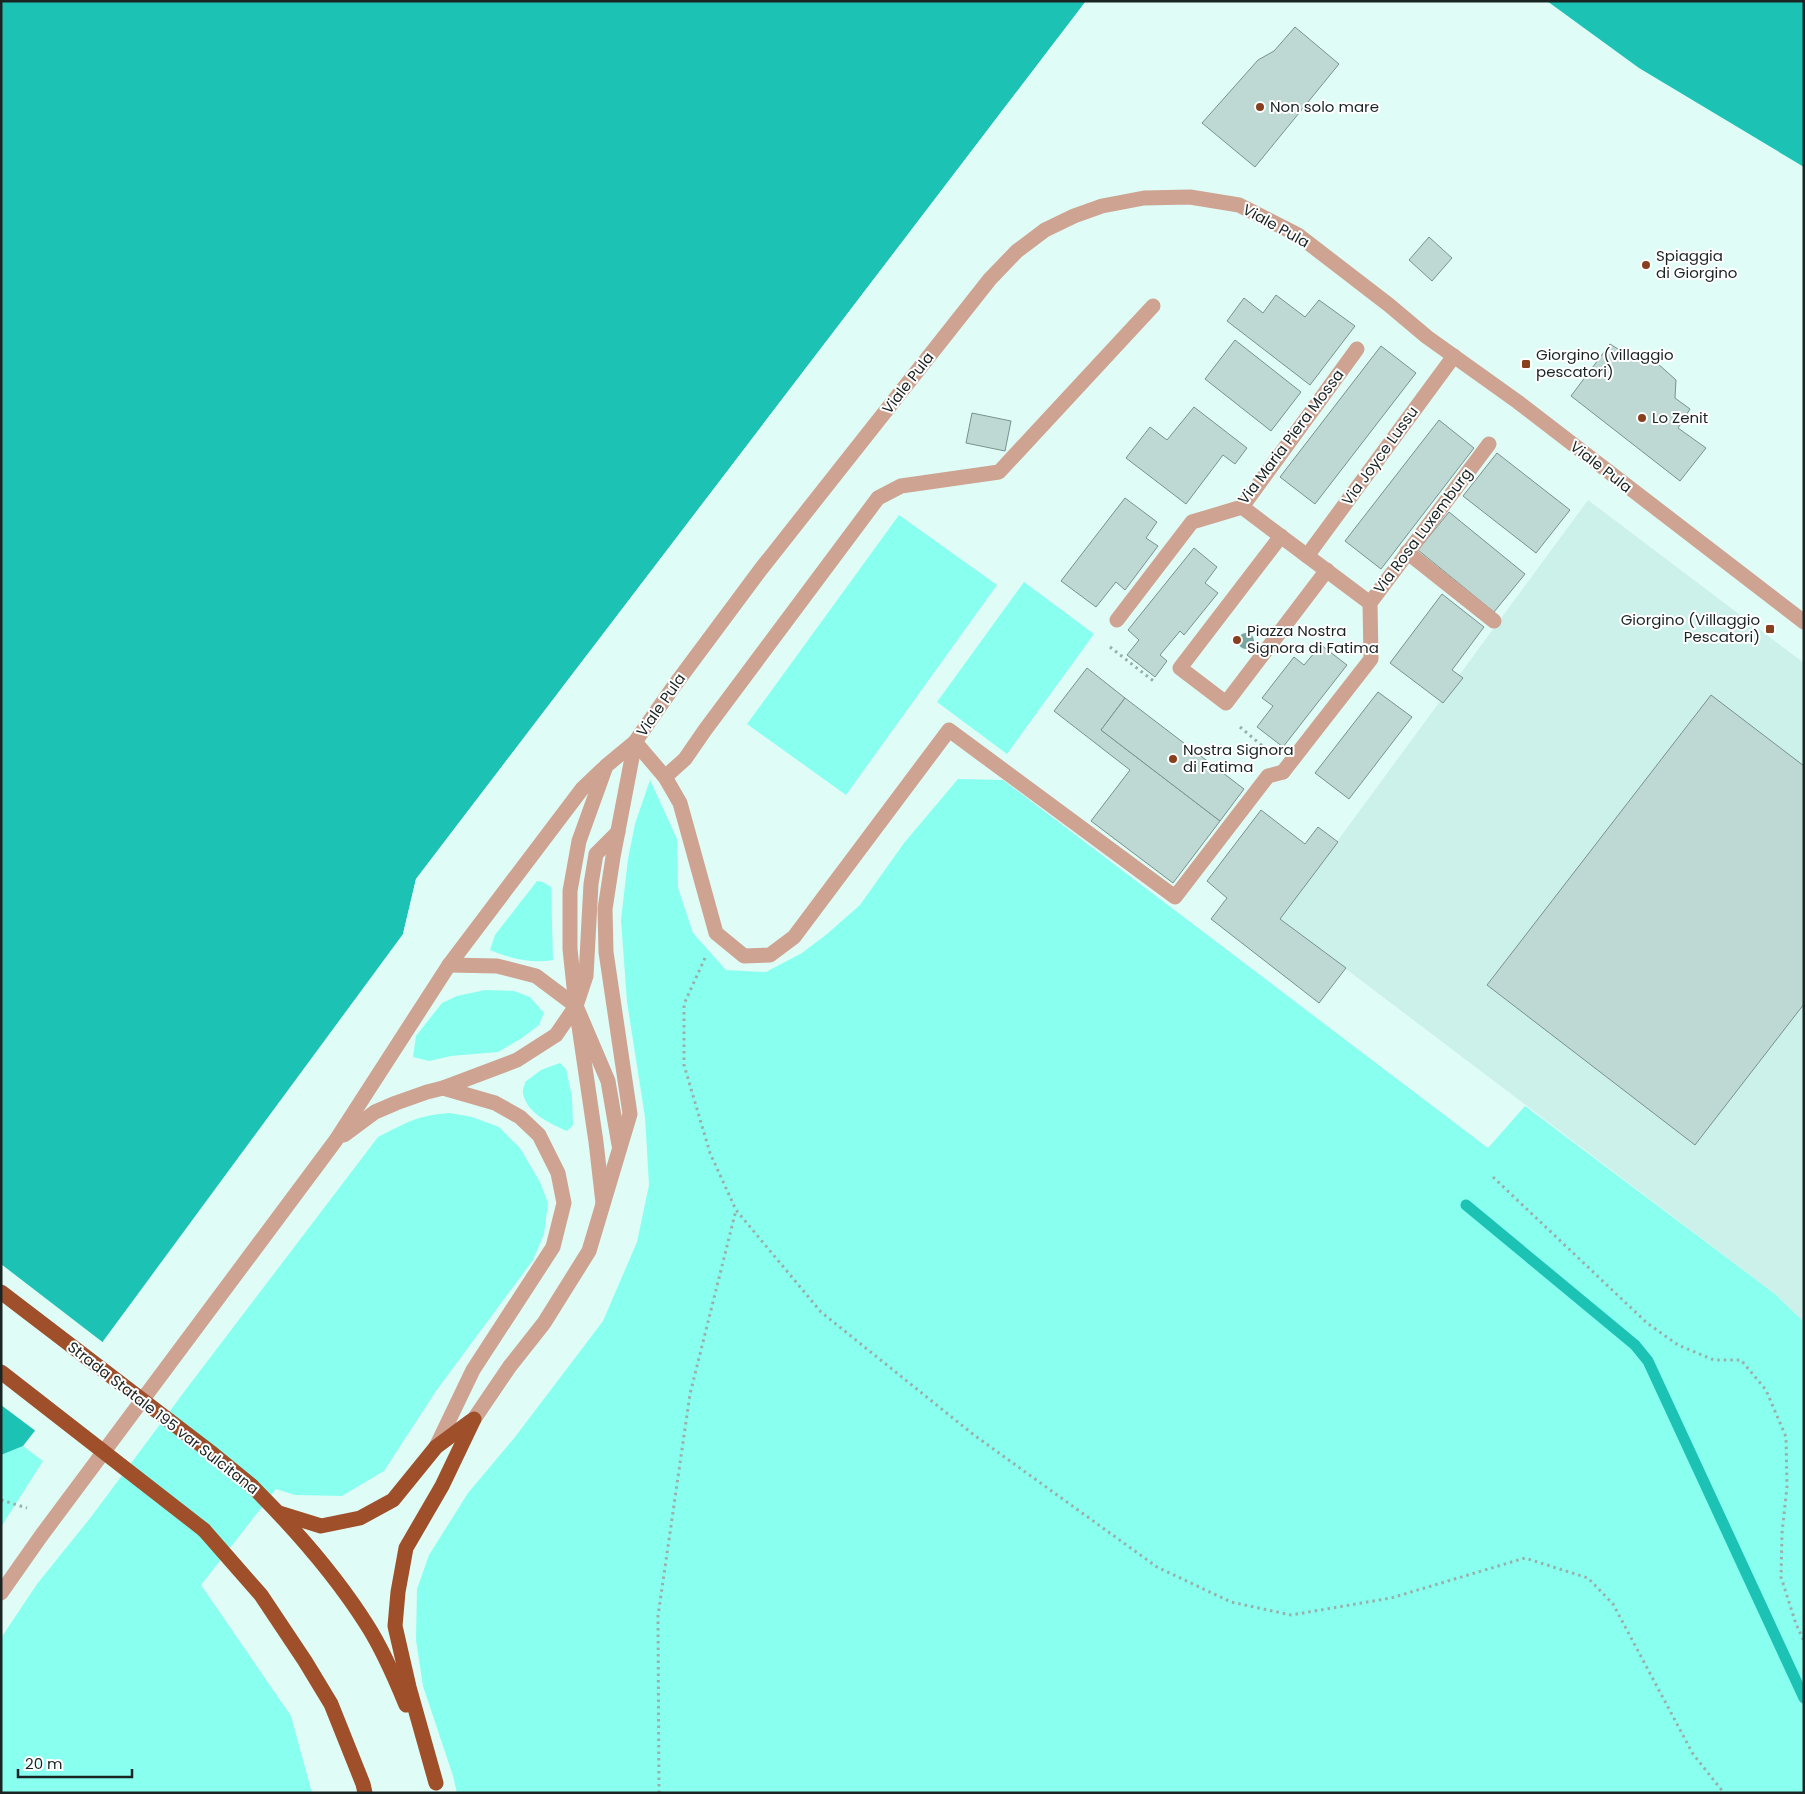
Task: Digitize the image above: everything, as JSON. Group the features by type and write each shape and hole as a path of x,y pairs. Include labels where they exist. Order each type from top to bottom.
{"highway":[{"name":"Strada Statale 195 var Sulcitana","path":"1,1292 213,1454 252,1486 279,1512 368,1625 398,1683 437,1788"},
{"path":"1,1372 204,1530 262,1595 331,1704 365,1793"},
{"path":"279,1512 321,1526 360,1518 392,1500 436,1447 474,1419"},
{"path":"437,1788 394,1626 406,1548 442,1486 474,1419"}],"street":[{"name":"Viale Pula","path":"636,742 674,686 761,569 990,279 1017,251 1045,230 1074,216 1102,206 1144,198 1190,197 1239,205 1298,235 1804,622"},
{"path":"665,777 685,759 878,498 901,486 999,472 1153,306"},
{"name":"Via Maria Piera Mossa","path":"1117,620 1192,522 1242,506 1357,349"},
{"name":"Via Joyce Lussu","path":"1307,556 1454,356"},
{"name":"Via Rosa Luxemburg","path":"1285,770 1371,659 1370,603 1489,444"},
{"path":"1242,506 1370,603"},
{"path":"1282,536 1180,668 1226,702 1327,570"},
{"path":"1407,552 1494,621"},
{"path":"636,742 665,777 680,803 716,933 744,956 770,956 794,937 948,730 1175,897 1268,776 1285,770"},
{"path":"1,1593 41,1536 336,1140 449,965 582,789 606,766 636,742"},
{"path":"474,1419 510,1366 544,1323 589,1252 630,1114 606,952 605,908 636,742"},
{"path":"603,1203 587,1074 576,1006 570,949 570,892 579,840 606,766"},
{"path":"336,1140 375,1112 517,1060 556,1035 576,1006 586,976 591,884 596,854 618,831"},
{"path":"449,965 497,966 536,976 576,1006 608,1081 619,1149"},
{"path":"436,1447 472,1370 553,1247 564,1203 558,1172 539,1135 520,1117 495,1103 444,1088"}],"path":[{"path":"1117,620 1102,640 1157,684 1180,668"},
{"path":"1226,702 1239,726 1285,770"},
{"path":"716,933 684,1004 684,1064 710,1153 736,1210 821,1312 974,1435 1157,1567 1231,1602 1291,1615 1391,1598 1525,1558 1588,1578 1613,1604 1693,1754 1724,1793"},
{"path":"1493,1177 1647,1323 1678,1345 1714,1360 1741,1360 1766,1390 1786,1437 1787,1487 1782,1533 1781,1577 1796,1624 1804,1641"},
{"path":"659,1793 658,1616 690,1394 736,1210"}],"shaded area":[{"path":"1,1 1086,1 416,879 403,934 73,1382 23,1446 1,1455"},
{"path":"1547,1 1804,1 1804,167 1639,68"},
{"path":"1588,500 1804,663 1804,1322 1775,1294 1280,919"},
{"path":"899,515 997,585 846,795 747,724"},
{"path":"1024,582 1094,634 1007,754 937,702"},
{"path":"958,779 1003,780 1488,1148 1525,1106 1775,1294 1804,1322 1804,1793 457,1793 423,1686 416,1640 417,1589 429,1555 468,1493 515,1437 603,1321 637,1242 649,1185 645,1117 627,1002 621,920 628,859 635,824 650,780 677,839 678,888 693,933 726,970 766,972 802,953 860,905 904,843"},
{"path":"537,881 551,887 553,960 521,960 490,950 495,935"},
{"path":"485,990 514,991 530,997 544,1013 539,1025 522,1038 498,1052 451,1056 429,1061 413,1057 416,1036 442,1003 457,996"},
{"path":"560,1063 566,1069 572,1097 573,1125 567,1131 534,1112 525,1100 523,1092 525,1082 541,1070"},
{"path":"450,1113 472,1117 499,1127 520,1148 540,1182 548,1203 544,1234 533,1260 436,1391 384,1471 342,1496 295,1495 276,1489 201,1585 291,1716 312,1793 1,1793 1,1638 37,1584 91,1517 378,1137 420,1118"},
{"path":"23,1446 43,1461 1,1527 1,1455"}],"pier":[{"path":"1086,1 1088,3 419,880 407,929 403,934 416,879"},
{"path":"1,1264 105,1344 37,1432 1,1405"}],"building":[{"name":"Non solo mare","path":"1295,27 1339,64 1255,167 1202,123 1258,60 1274,51"},
{"path":"1429,237 1452,258 1432,281 1409,260"},
{"path":"1276,295 1305,317 1319,300 1355,326 1310,385 1227,321 1244,298 1263,313"},
{"path":"1235,340 1301,392 1271,431 1205,379"},
{"name":"Lo Zenit","path":"1610,344 1626,354 1647,354 1676,380 1675,398 1690,409 1678,428 1706,448 1680,481 1571,396"},
{"path":"1381,346 1416,373 1315,504 1280,477"},
{"path":"1194,407 1247,448 1235,464 1223,455 1186,504 1126,458 1150,427 1167,440"},
{"path":"972,413 1011,421 1005,451 966,443"},
{"path":"1439,420 1474,448 1381,569 1345,541"},
{"path":"1497,453 1570,510 1536,553 1463,496"},
{"path":"1125,498 1157,522 1146,538 1158,546 1125,590 1116,582 1096,607 1061,581"},
{"path":"1449,512 1525,574 1494,612 1418,550"},
{"path":"1194,548 1217,567 1205,583 1218,593 1184,635 1180,631 1160,655 1167,661 1155,677 1127,655 1139,640 1128,630"},
{"path":"1442,594 1484,627 1452,670 1463,678 1443,703 1390,663"},
{"path":"1321,645 1347,665 1283,747 1257,727 1273,706 1262,698 1294,657 1304,665"},
{"path":"1087,668 1125,698 1101,730 1220,821 1173,883 1091,821 1130,770 1054,711"},
{"path":"1378,692 1412,717 1349,799 1315,773"},
{"path":"1711,695 1804,766 1804,1004 1695,1145 1487,985"},
{"name":"Nostra Signora di Fatima","path":"1125,698 1244,789 1220,821 1101,730"},
{"path":"1261,810 1305,844 1318,827 1338,842 1280,919 1346,968 1319,1003 1211,919 1227,898 1207,881"}],"waterway":[{"path":"1466,1205 1635,1345 1648,1361 1804,1698"}],"place":[{"name":"Non solo mare","path":"1260,107"},
{"name":"Spiaggia di Giorgino","path":"1646,265"},
{"name":"Giorgino (villaggio pescatori)","path":"1526,364"},
{"name":"Lo Zenit","path":"1642,418"},
{"name":"Giorgino (Villaggio Pescatori)","path":"1770,629"},
{"name":"Piazza Nostra Signora di Fatima","path":"1237,640"},
{"name":"Nostra Signora di Fatima","path":"1173,759"}]}
